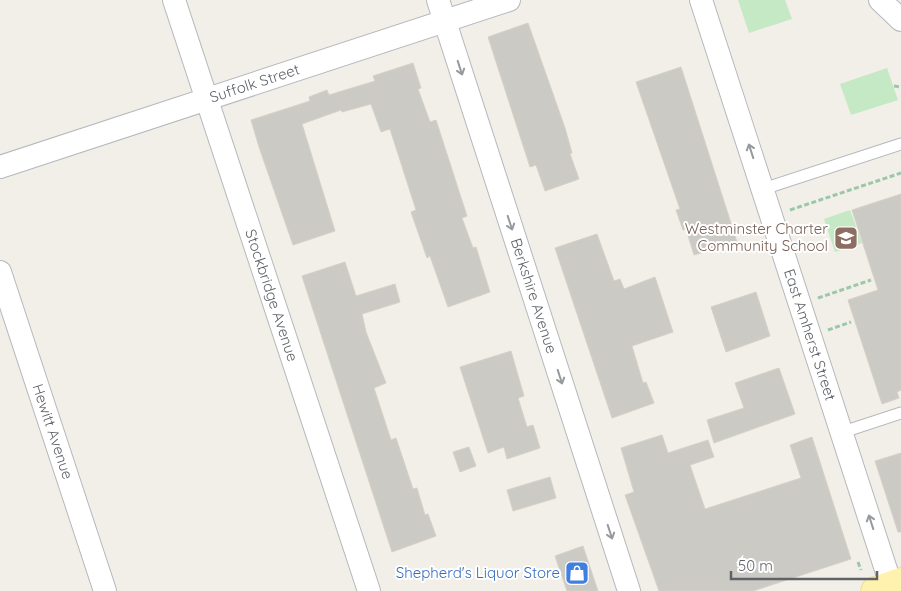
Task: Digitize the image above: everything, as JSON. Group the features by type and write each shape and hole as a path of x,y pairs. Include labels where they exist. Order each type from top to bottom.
{"street":[{"name":"Stockbridge Avenue","path":"174,0 369,591"},
{"name":"Berkshire Avenue","path":"438,0 630,591"},
{"name":"Suffolk Street","path":"0,167 509,0"},
{"name":"East Amherst Street","path":"701,0 843,432 882,582"},
{"path":"880,0 901,20"},
{"name":"Hewitt Avenue","path":"0,272 105,591"}],"lane":[{"path":"763,189 901,144"},
{"path":"843,432 901,413"}],"path":[{"path":"894,86 901,87"},
{"path":"790,210 901,173"},
{"path":"811,300 871,280"},
{"path":"822,332 851,322"},
{"path":"858,562 882,582"}],"green space":[{"path":"738,0 785,0 792,19 749,33"},
{"path":"887,68 898,100 851,115 840,84"},
{"path":"850,210 862,243 835,252 824,219"}],"building":[{"path":"528,23 565,128 572,153 570,154 579,179 545,191 536,165 530,167 488,37"},
{"path":"413,63 421,88 418,89 430,122 436,120 467,216 462,218 473,248 476,247 490,292 448,307 430,256 427,258 411,212 416,210 390,129 381,132 371,104 342,112 341,110 302,124 335,231 293,245 251,120 310,101 309,97 327,90 329,95 375,81 373,76"},
{"path":"681,67 737,242 694,255 686,229 683,230 676,210 680,209 636,82"},
{"path":"901,194 901,390 897,392 899,398 882,404 848,300 878,290 852,210"},
{"path":"597,234 614,281 620,279 624,289 655,277 673,332 632,346 643,383 646,382 654,403 612,418 555,248"},
{"path":"345,262 356,296 395,284 400,302 362,314 366,332 386,383 374,388 391,440 396,438 413,489 417,488 425,515 428,514 436,536 392,552 302,276"},
{"path":"756,292 770,336 726,352 711,307"},
{"path":"511,351 524,396 518,398 527,427 533,425 540,448 507,459 504,447 488,453 460,367"},
{"path":"779,368 795,414 714,443 707,420 744,408 735,383"},
{"path":"662,435 668,453 708,440 714,457 690,465 705,509 801,478 790,445 812,437 851,559 753,591 659,591 625,495 634,492 621,448"},
{"path":"469,447 476,466 460,472 453,452"},
{"path":"901,453 901,532 898,532 875,461"},
{"path":"550,477 556,498 513,511 507,490"},
{"name":"Shepherd's Liquor Store","path":"583,546 598,591 567,591 555,556"}],"place":[{"name":"Westminster Charter Community School","path":"846,238"},
{"name":"Shepherd's Liquor Store","path":"577,573"}]}
